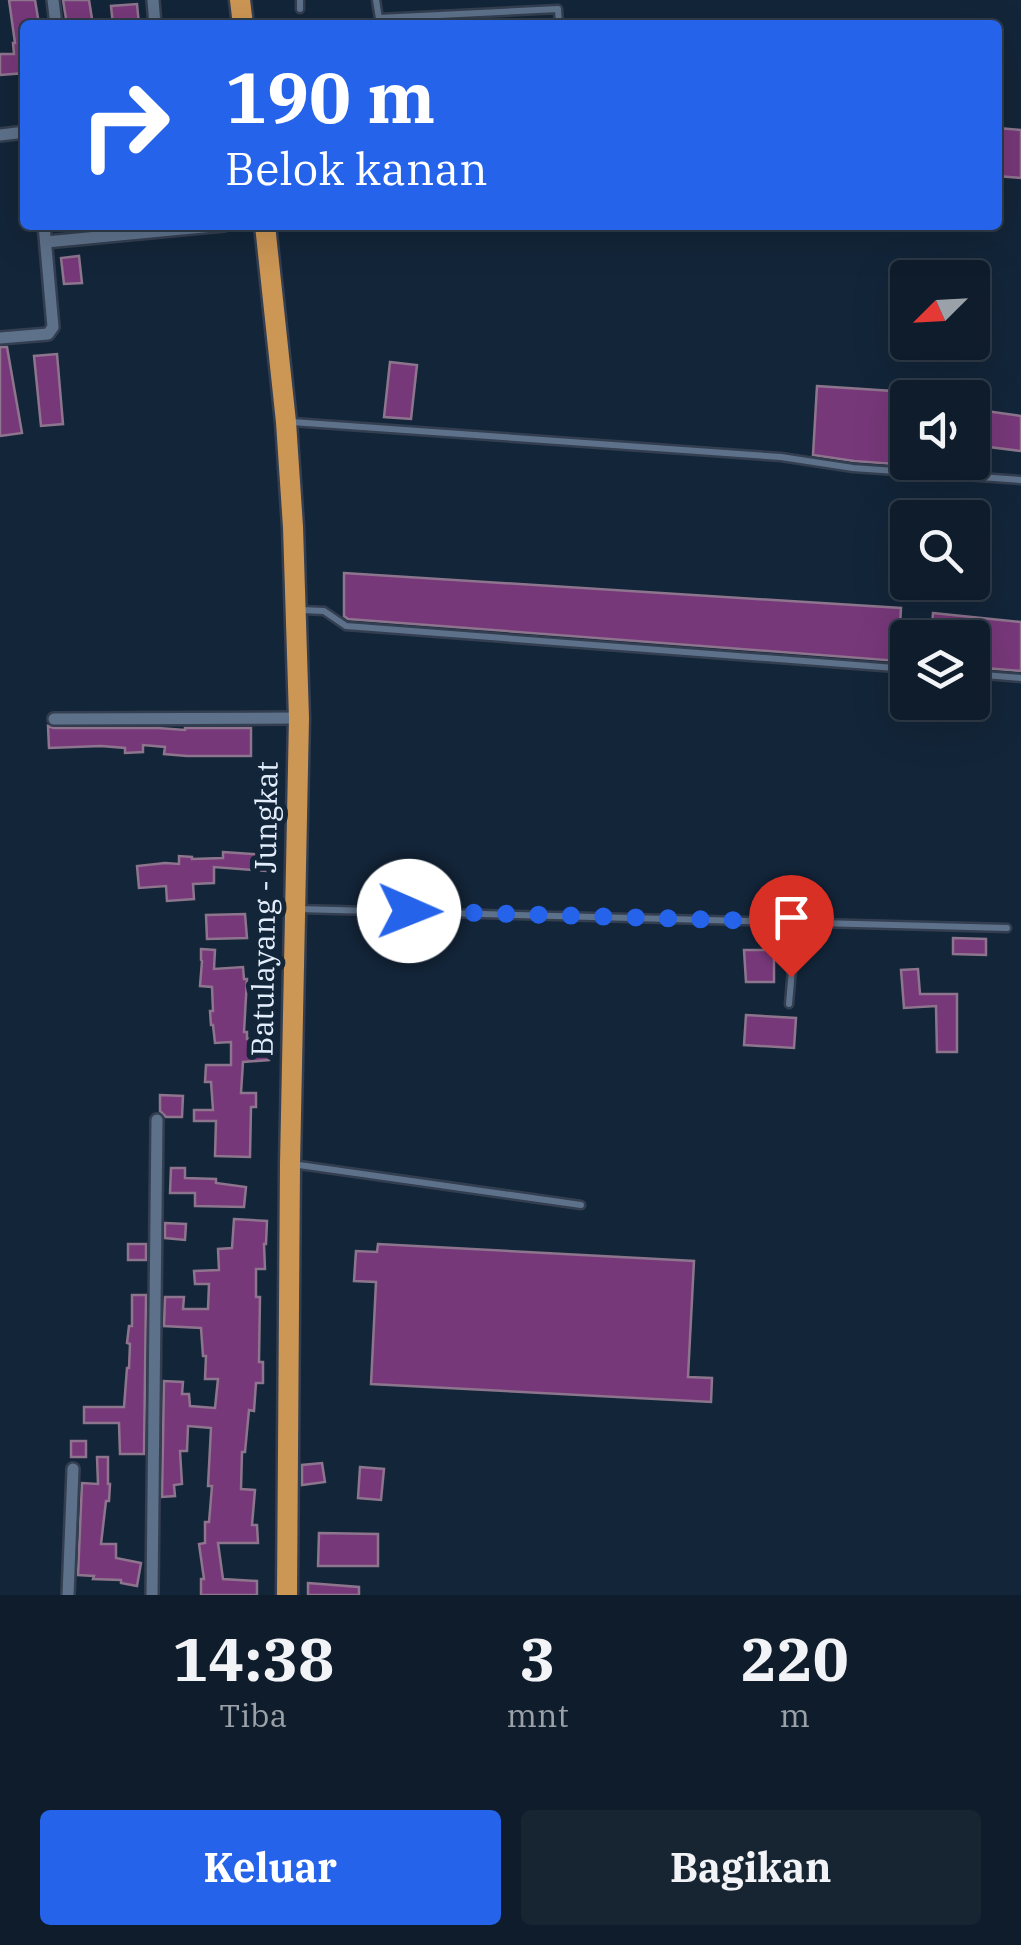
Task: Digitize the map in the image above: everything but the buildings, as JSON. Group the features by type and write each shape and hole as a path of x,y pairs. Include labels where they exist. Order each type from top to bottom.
{"highway":[{"name":"Batulayang - Jungkat","path":"266,230 286,422 298,718 287,1595"}],"street":[{"path":"0,338 52,331 45,230"},
{"path":"46,242 151,230"},
{"path":"54,720 298,718"},
{"path":"152,1595 157,1120"},
{"path":"68,1595 73,1468"}],"lane":[{"path":"407,20 558,9 559,20"},
{"path":"286,422 781,457 853,468 1021,480"},
{"path":"296,612 324,611 346,626 890,668"},
{"path":"990,675 1021,678"},
{"path":"294,908 1006,928"},
{"path":"789,1004 796,922"},
{"path":"290,1164 581,1205"}],"route":[{"path":"409,911 796,922 791,977"}]}
